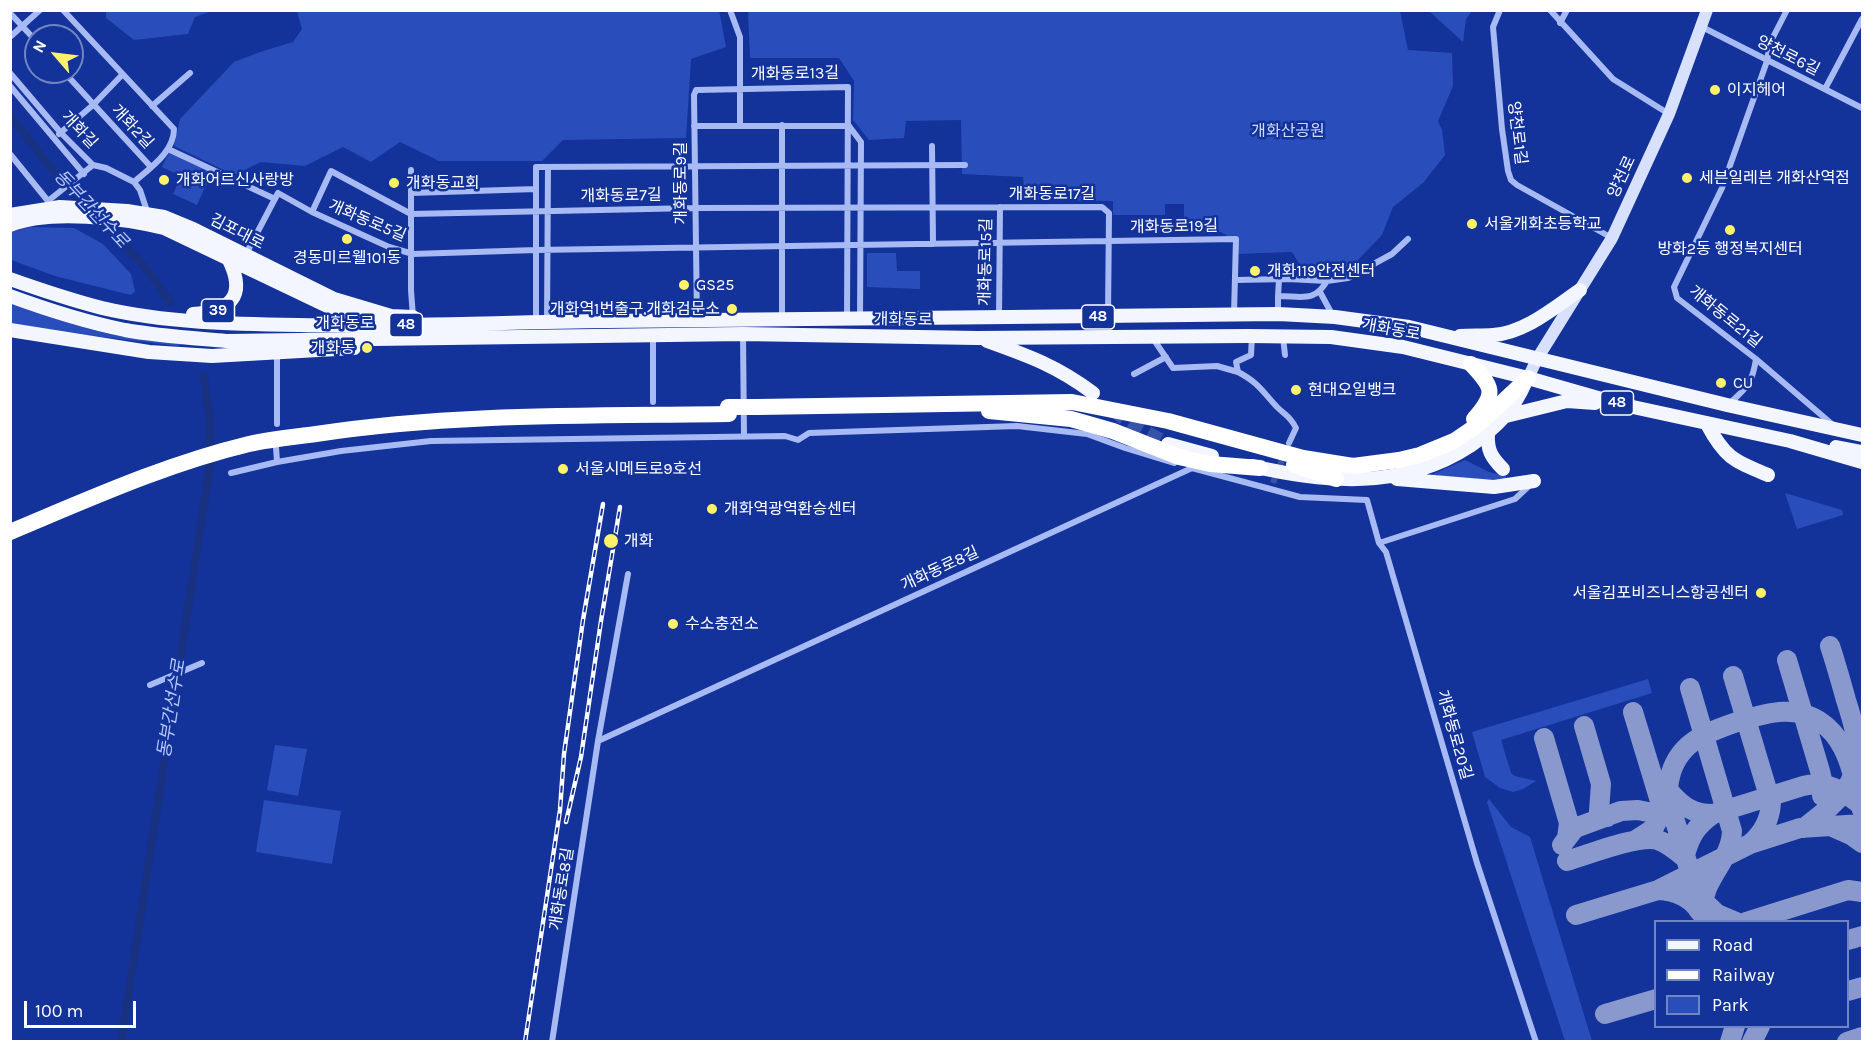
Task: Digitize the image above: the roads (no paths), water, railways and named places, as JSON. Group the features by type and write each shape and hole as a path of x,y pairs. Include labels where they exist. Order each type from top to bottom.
{"highway":[{"path":"1454,441 1490,398 1491,390 1488,382 1471,364"},
{"path":"757,410 1072,402 1168,421 1303,458 1353,466 1420,455 1454,441 1479,424 1528,378"},
{"path":"958,409 1071,419 1113,431 1179,457 1210,464 1260,468"},
{"path":"10,525 165,465 251,441 359,419 423,412 1069,409 1112,414 1160,425 1262,454 1336,479"},
{"path":"10,532 165,465"}],"main road":[{"name":"양천로","path":"1528,378 1537,359 1612,238 1670,114 1707,10"},
{"name":"김포대로","path":"10,215 53,203 127,211 369,326 410,339"},
{"name":"김포대로","path":"10,225 32,219 72,217 145,220 164,217 334,299 391,316 413,317 441,325"},
{"name":"39","path":"159,317 208,313 219,310 227,304 234,297 238,280 229,260"},
{"name":"개화동로","path":"10,279 62,297 105,308 159,317 236,324 369,326 607,321 653,328 742,334 977,338 1331,337 1403,347 1528,378 1619,404 1707,424 1790,441 1863,452"},
{"path":"1448,337 1494,335 1514,330 1545,314 1580,290"},
{"name":"개화동로","path":"10,296 56,313 126,330 226,341 587,335 697,321 1234,314 1333,317 1409,327 1727,405 1863,435"},
{"path":"587,335 591,329 609,326 607,321"},
{"path":"10,330 149,352 212,356 354,348 410,339"},
{"path":"977,338 1060,370 1093,393"},
{"path":"1386,478 1436,464 1463,450 1488,433 1517,402 1528,378"},
{"path":"1506,416 1567,401 1619,404"},
{"path":"1707,424 1722,450 1730,457 1768,475"},
{"name":"개화동로","path":"1840,431 1863,441"},
{"path":"1488,433 1490,454 1503,469"},
{"name":"개화동로","path":"1790,441 1863,462"},
{"path":"1168,444 1260,468 1336,479 1386,478 1485,487 1534,482"}],"street":[{"path":"10,37 40,10"},
{"name":"개화2길","path":"63,10 174,129 174,141 168,149 134,182"},
{"name":"개화동로13길","path":"730,10 740,37 740,125"},
{"name":"양천로1길","path":"1500,10 1493,27 1494,49 1502,129 1511,180 1612,238"},
{"path":"1550,10 1612,79 1670,114"},
{"path":"1560,23 1567,10"},
{"name":"개화동로21길","path":"1788,10 1770,44 1767,61 1722,188 1674,287 1677,298 1756,359 1840,431"},
{"path":"10,13 22,26"},
{"path":"1825,89 1863,19"},
{"name":"양천로6길","path":"1702,27 1863,108"},
{"name":"개화길","path":"10,73 61,133 93,165 106,168 134,182"},
{"name":"개화2길","path":"152,106 190,73"},
{"path":"53,138 93,105 122,75"},
{"name":"개화2길","path":"75,84 151,167"},
{"name":"개화길","path":"10,86 84,174"},
{"name":"개화동로13길","path":"741,88 848,87 848,245 854,320"},
{"name":"개화동로9길","path":"697,321 694,95 696,90 741,88"},
{"path":"782,125 782,321"},
{"path":"694,126 849,126"},
{"name":"개화동로13길","path":"849,126 861,142 861,245 854,320"},
{"path":"932,146 933,244"},
{"name":"개화동로5길","path":"168,149 275,199 278,193 312,212 389,247 413,254"},
{"path":"10,154 53,203 93,165"},
{"path":"782,166 965,165"},
{"name":"개화동로7길","path":"542,323 536,250 536,167 782,166"},
{"path":"542,323 548,250 548,167"},
{"name":"개화동로5길","path":"411,170 413,317"},
{"name":"개화동로5길","path":"312,212 331,171 411,214"},
{"path":"134,182 140,190 145,220"},
{"path":"411,193 536,189"},
{"path":"246,255 275,199"},
{"path":"782,208 1000,207"},
{"name":"개화동로17길","path":"1000,207 1102,207 1109,213 1108,316"},
{"name":"개화동로15길","path":"999,318 1000,207"},
{"name":"개화동로7길","path":"411,214 782,208"},
{"path":"1235,280 1327,281 1348,278 1392,254 1408,238"},
{"name":"개화동로19길","path":"1108,241 1236,239 1234,314"},
{"path":"413,254 1108,241"},
{"path":"1278,314 1279,280"},
{"path":"1278,296 1314,296 1320,292 1327,281"},
{"path":"1320,292 1333,317"},
{"path":"652,402 653,328"},
{"path":"742,334 744,436"},
{"path":"1152,336 1173,368 1217,366 1238,372 1254,381 1278,408 1290,417 1296,428 1289,443"},
{"path":"1238,372 1236,362 1251,355 1252,336"},
{"path":"1283,336 1285,355"},
{"path":"277,353 277,424"},
{"path":"1134,374 1166,357"},
{"path":"1727,405 1749,385 1753,378 1756,359"},
{"path":"231,473 277,462 431,441 744,436 785,436 798,440 809,433 1017,426 1086,434 1191,468"},
{"path":"276,447 277,462"},
{"name":"개화동로20길","path":"1191,468 1272,487 1300,497 1367,500 1379,543 1386,552 1477,863 1536,1041"},
{"name":"개화동로8길","path":"598,741 1191,468"},
{"path":"1379,543 1515,500 1534,482"},
{"name":"개화동로8길","path":"552,1041 598,741 628,574"},
{"path":"154,684 202,663"}],"waterway":[{"name":"동부간선수로","path":"10,116 64,184 89,208"},
{"name":"동부간선수로","path":"99,219 147,269 170,302"},
{"name":"동부간선수로","path":"121,1042 209,472 210,423 204,376"}],"tunnel":[{"path":"1113,410 1134,426 1168,444"},
{"path":"1273,483 1284,455"}],"railway":[{"path":"525,1042 560,810 564,754 583,620 603,504"},
{"path":"566,822 581,757 620,507"}],"place":[{"name":"이지헤어","path":"1715,90"},
{"name":"세븐일레븐 개화산역점","path":"1687,178"},
{"name":"개화어르신사랑방","path":"164,180"},
{"name":"개화동교회","path":"394,183"},
{"name":"서울개화초등학교","path":"1472,224"},
{"name":"방화2동 행정복지센터","path":"1730,230"},
{"name":"경동미르웰101동","path":"347,239"},
{"name":"개화119안전센터","path":"1255,271"},
{"name":"GS25","path":"684,285"},
{"name":"개화역1번출구.개화검문소","path":"732,309"},
{"name":"개화동","path":"367,348"},
{"name":"CU","path":"1721,383"},
{"name":"현대오일뱅크","path":"1296,390"},
{"name":"서울시메트로9호선","path":"563,469"},
{"name":"개화역광역환승센터","path":"712,509"},
{"name":"개화","path":"611,541"},
{"name":"서울김포비즈니스항공센터","path":"1761,593"},
{"name":"수소충전소","path":"673,624"}],"park label":[{"name":"개화산공원","path":"1288,131"}]}
